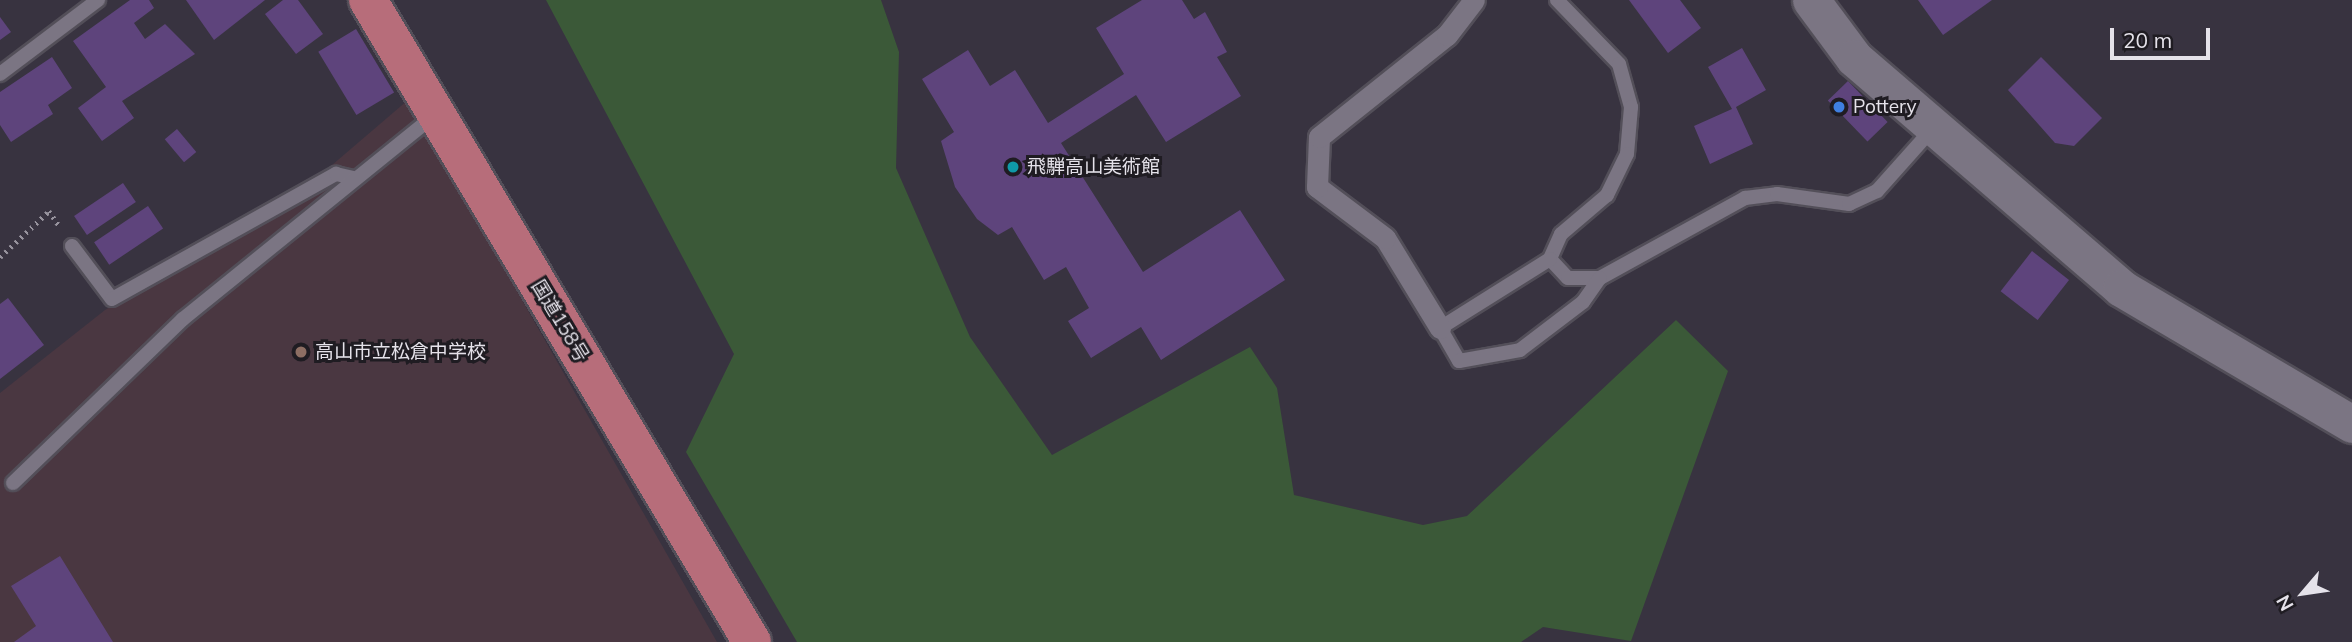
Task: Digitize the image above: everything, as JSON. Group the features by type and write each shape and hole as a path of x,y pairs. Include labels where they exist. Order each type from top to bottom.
{"highway":[{"name":"国道158号","path":"371,1 752,642"}],"street":[{"path":"1440,328 1385,238 1317,187 1319,137 1447,35 1474,0"},
{"path":"1811,0 1854,58 2122,288 2352,424"}],"lane":[{"path":"0,74 98,0"},
{"path":"1557,0 1619,64 1631,107 1627,154 1607,195 1561,234 1550,259 1440,328 1459,361 1520,350 1583,302 1600,278 1745,198 1777,194 1849,204 1877,191 1935,126"},
{"path":"13,483 183,319 437,113"},
{"path":"72,246 112,299 336,174 354,178"},
{"path":"1550,259 1568,278 1600,278"}],"path":[{"path":"0,257 49,211 72,246"}],"shaded area":[{"name":"高山市立松倉中学校","path":"408,100 717,642 0,642 0,393 105,310 290,201"}],"green space":[{"path":"546,0 881,0 899,52 896,168 970,337 1052,455 1250,347 1277,388 1294,495 1423,525 1467,516 1676,320 1728,371 1631,641 1543,627 1521,642 797,642 686,452 734,354"}],"building":[{"path":"130,0 149,0 154,8 134,23 145,39 165,24 195,54 122,101 134,118 102,141 78,108 106,87 73,41"},
{"path":"186,0 265,0 214,40"},
{"path":"283,0 298,0 323,34 296,54 265,14"},
{"path":"1142,0 1182,0 1194,19 1205,12 1227,52 1217,57 1241,96 1166,142 1136,95 1061,143 1143,272 1240,210 1285,280 1161,360 1141,327 1091,358 1068,321 1089,308 1066,267 1044,280 1012,227 998,235 977,219 955,187 941,141 954,132 922,79 968,50 990,86 1015,70 1048,123 1124,74 1096,28"},
{"path":"1629,0 1680,0 1701,28 1668,53"},
{"path":"1918,0 1992,0 1943,35"},
{"path":"0,17 11,32 0,40"},
{"path":"356,29 394,92 356,115 318,52"},
{"path":"1742,48 1766,90 1736,107 1753,144 1710,164 1694,126 1732,109 1708,67"},
{"path":"52,57 72,88 48,105 53,114 11,142 0,125 0,92"},
{"path":"2041,57 2102,118 2074,146 2055,143 2008,90"},
{"path":"1848,81 1888,122 1867,141 1828,100"},
{"path":"177,129 196,152 184,162 165,139"},
{"path":"123,183 136,202 87,235 74,216"},
{"path":"148,206 163,228 109,265 94,242"},
{"path":"2032,251 2069,280 2038,320 2001,291"},
{"path":"8,298 44,345 0,379 0,304"},
{"path":"60,556 113,642 14,642 36,626 11,586"}],"place":[{"name":"Pottery","path":"1839,107"},
{"name":"飛騨高山美術館","path":"1013,167"},
{"name":"高山市立松倉中学校","path":"301,352"}]}
